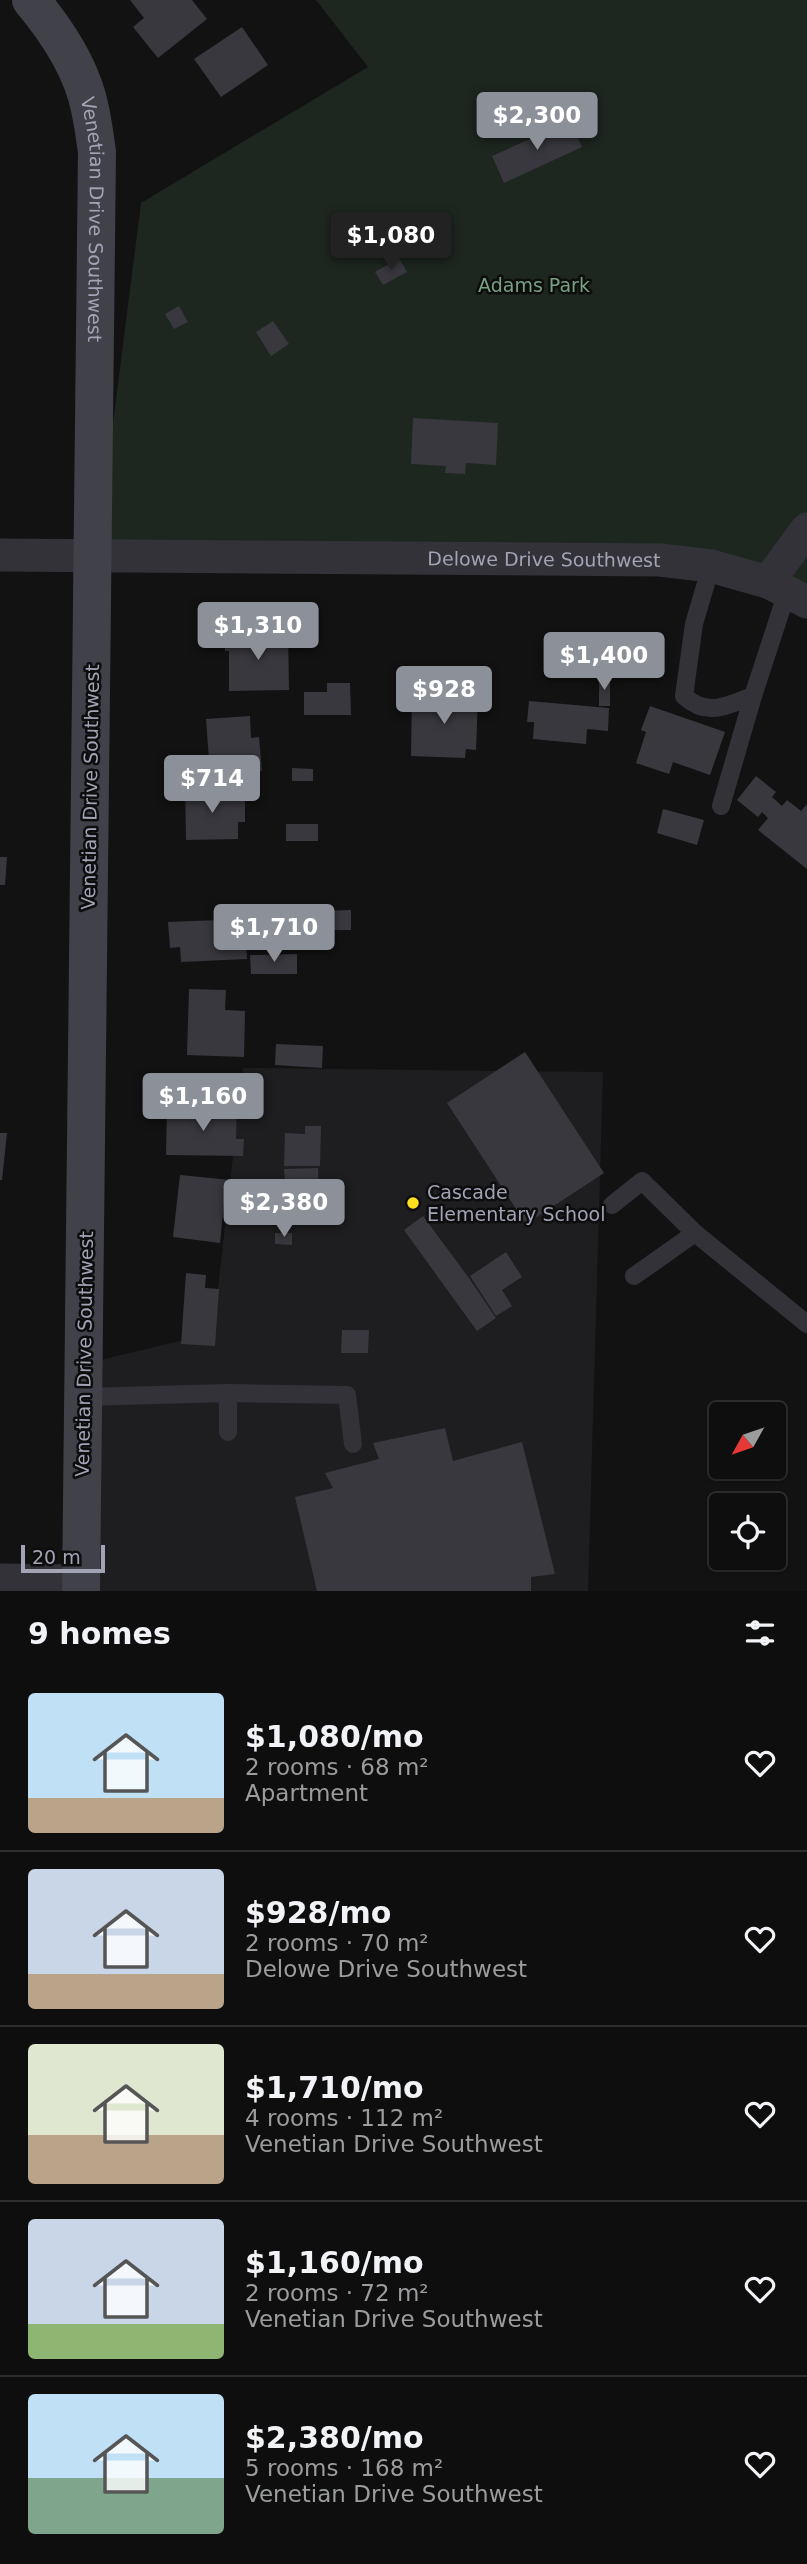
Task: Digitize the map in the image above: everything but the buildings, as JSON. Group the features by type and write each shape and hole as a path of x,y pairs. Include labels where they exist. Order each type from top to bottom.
{"street":[{"name":"Venetian Drive Southwest","path":"31,0 74,62 90,106 97,152 81,1586"},
{"path":"788,592 807,529"},
{"name":"Delowe Drive Southwest","path":"0,555 660,560 711,566 788,592"},
{"path":"0,1580 81,1586"}],"lane":[{"path":"711,566 694,624 684,696 696,706 718,709 753,696"},
{"path":"721,806 753,696 788,592"},
{"path":"612,1205 642,1181 695,1233 807,1324"},
{"path":"634,1276 695,1233"},
{"path":"228,1394 228,1432"},
{"path":"83,1397 347,1395 353,1444"}],"shaded area":[{"name":"Cascade Elementary School","path":"243,1068 603,1072 588,1591 71,1591 71,1367 213,1333"}],"green space":[{"name":"Adams Park","path":"316,0 807,0 807,600 760,568 98,541 141,203 368,67"}],"place":[{"name":"Cascade Elementary School","path":"413,1203"}]}
